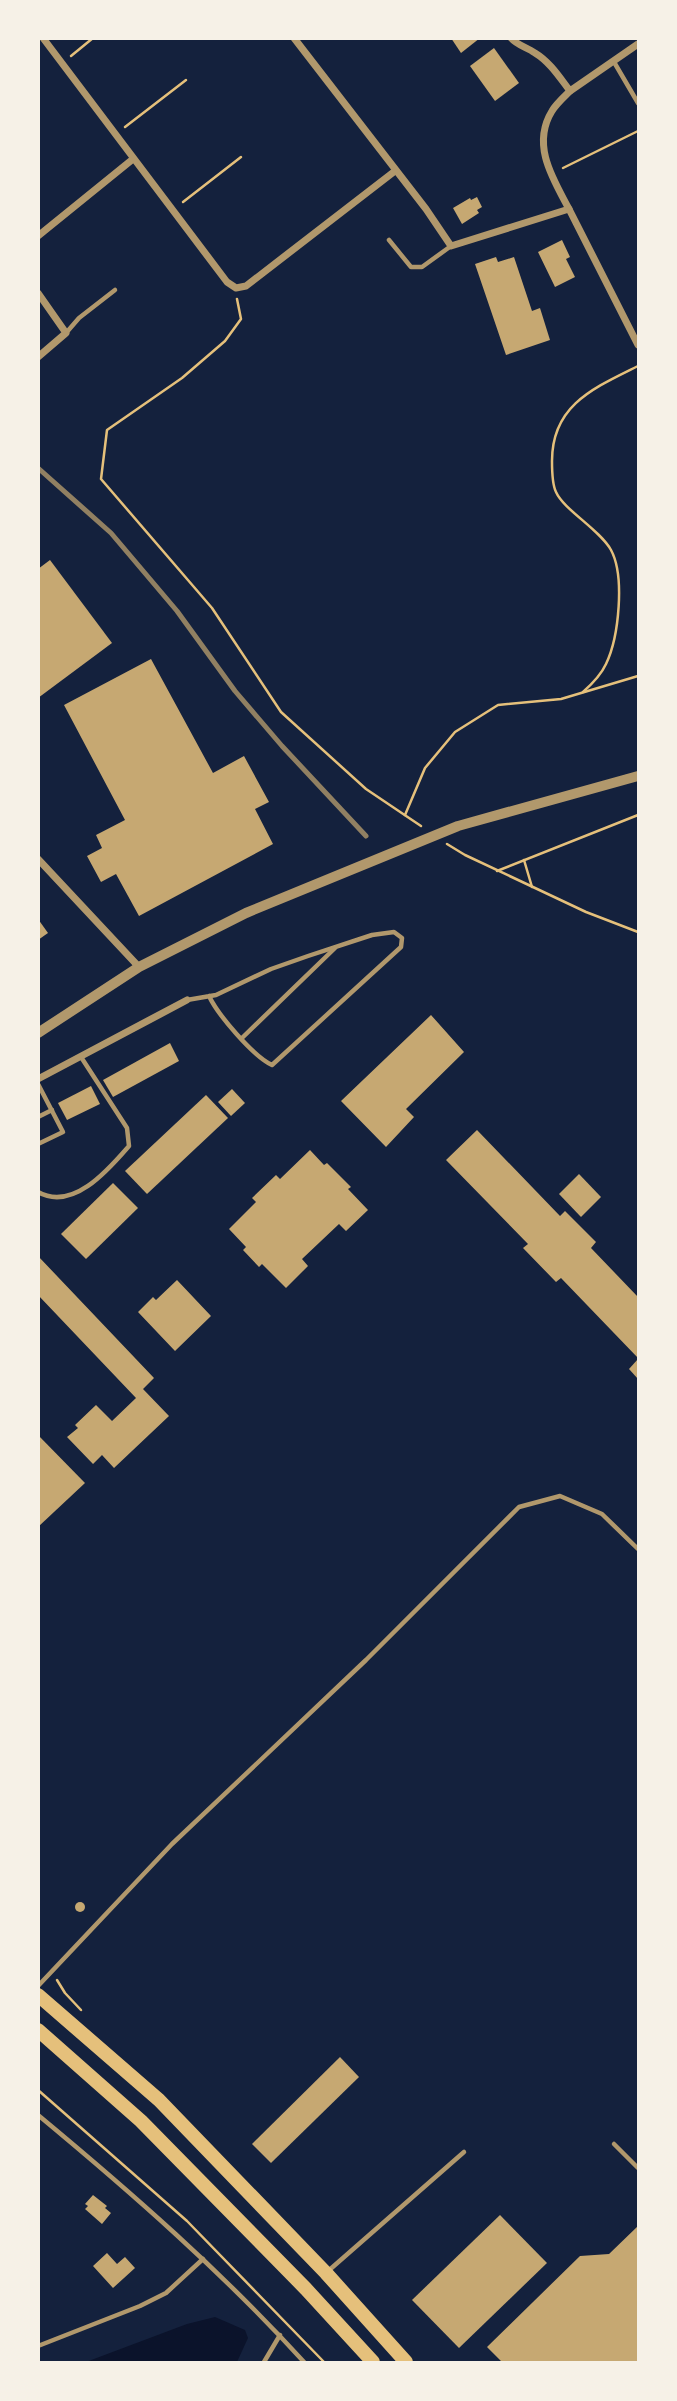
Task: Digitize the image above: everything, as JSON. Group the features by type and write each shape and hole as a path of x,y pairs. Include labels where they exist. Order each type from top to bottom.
{"highway":[{"path":"38,1995 159,2100 326,2273 406,2362"},
{"path":"38,2030 141,2120 306,2288 373,2362"}],"street":[{"path":"43,38 172,211 227,282 236,289 246,286 395,171"},
{"path":"294,38 426,209 451,246 569,209"},
{"path":"511,38 515,43 535,52 570,91"},
{"path":"639,44 570,91 552,111 542,136 551,174 639,345"},
{"path":"38,236 133,159"},
{"path":"38,293 66,333 38,356"},
{"path":"38,1033 139,967 246,913 458,826 639,776"},
{"path":"38,859 139,967"},
{"path":"38,1081 187,1000"}],"lane":[{"path":"614,62 638,103"},
{"path":"389,240 411,267 422,267 451,246"},
{"path":"66,333 79,318 115,290"},
{"path":"187,1000 209,996 271,970 372,935 394,932 402,938 401,947 393,955 272,1065 257,1056 216,1009 209,996"},
{"path":"242,1038 336,948"},
{"path":"38,1192 56,1198 85,1188 129,1146 127,1128 81,1057"},
{"path":"38,1081 63,1132 38,1144"},
{"path":"38,1117 52,1110"},
{"path":"38,1986 172,1844 385,1642 519,1507 560,1496 602,1514 639,1549"},
{"path":"38,2115 131,2192 203,2259 304,2362"},
{"path":"614,2144 639,2168"},
{"path":"326,2273 464,2152"},
{"path":"38,2346 166,2293 203,2259"},
{"path":"264,2362 279,2335"}],"path":[{"path":"62,63 93,38"},
{"path":"116,135 186,80"},
{"path":"551,174 639,131"},
{"path":"172,211 241,157"},
{"path":"236,289 241,318 225,341 182,378 107,430 100,478 212,608 281,712 366,789 425,829"},
{"path":"583,692 605,667 613,648 619,574 611,550 556,493 552,471 552,444 559,422 575,404 594,389 639,366"},
{"path":"405,815 425,768 455,732 498,705 561,699 639,676"},
{"path":"497,871 639,815"},
{"path":"445,842 465,856 497,871 586,912 639,932"},
{"path":"524,860 532,887"},
{"path":"38,2090 187,2221 324,2362"}],"water":[{"path":"215,2317 245,2330 248,2338 237,2362 86,2362 187,2324"}],"building":[{"path":"451,38 480,38 461,53"},
{"path":"494,48 519,83 495,101 470,66"},
{"path":"477,197 482,207 477,210 479,213 462,224 453,208"},
{"path":"562,240 570,257 566,259 575,277 555,287 538,252"},
{"path":"496,257 498,262 514,257 532,311 540,308 550,340 506,355 475,264"},
{"path":"50,560 112,643 38,698 38,569"},
{"path":"151,659 213,773 244,756 269,802 255,809 273,844 139,916 116,874 101,882 87,856 102,848 96,835 125,820 64,705"},
{"path":"38,919 48,933 38,940"},
{"path":"431,1015 464,1052 406,1109 414,1117 386,1147 341,1101"},
{"path":"170,1043 179,1061 113,1097 103,1080"},
{"path":"91,1086 100,1104 67,1120 58,1103"},
{"path":"232,1089 245,1103 231,1116 218,1102"},
{"path":"206,1095 228,1118 147,1194 125,1171"},
{"path":"477,1130 560,1216 565,1211 596,1242 591,1248 638,1297 638,1358 561,1278 556,1282 523,1248 528,1244 446,1160"},
{"path":"310,1150 351,1187 348,1189 368,1210 346,1231 339,1224 302,1259 308,1266 286,1288 262,1264 259,1267 243,1250 246,1247 229,1229 256,1202 252,1198 276,1175 280,1179"},
{"path":"579,1174 601,1197 581,1217 559,1194"},
{"path":"113,1183 138,1208 86,1259 61,1234"},
{"path":"38,1256 154,1378 143,1389 169,1416 114,1468 102,1455 93,1464 67,1437 78,1428 75,1425 96,1405 112,1421 136,1398 38,1295"},
{"path":"177,1280 211,1316 175,1351 138,1312 153,1297 156,1300"},
{"path":"638,1359 638,1379 629,1369"},
{"path":"38,1435 85,1483 38,1527"},
{"path":"80,1902 84,1903 84,1911 80,1912 76,1911 75,1907 76,1903"},
{"path":"340,2057 359,2077 271,2163 252,2144"},
{"path":"93,2195 107,2206 105,2208 111,2213 102,2224 85,2209 88,2206 85,2204"},
{"path":"500,2215 547,2263 459,2348 412,2300"},
{"path":"638,2226 638,2362 502,2362 487,2347 580,2256 609,2254"},
{"path":"107,2253 117,2264 125,2257 135,2268 113,2288 93,2266"}],"railway":[{"path":"38,468 111,533 177,611 235,691 366,836"}]}
